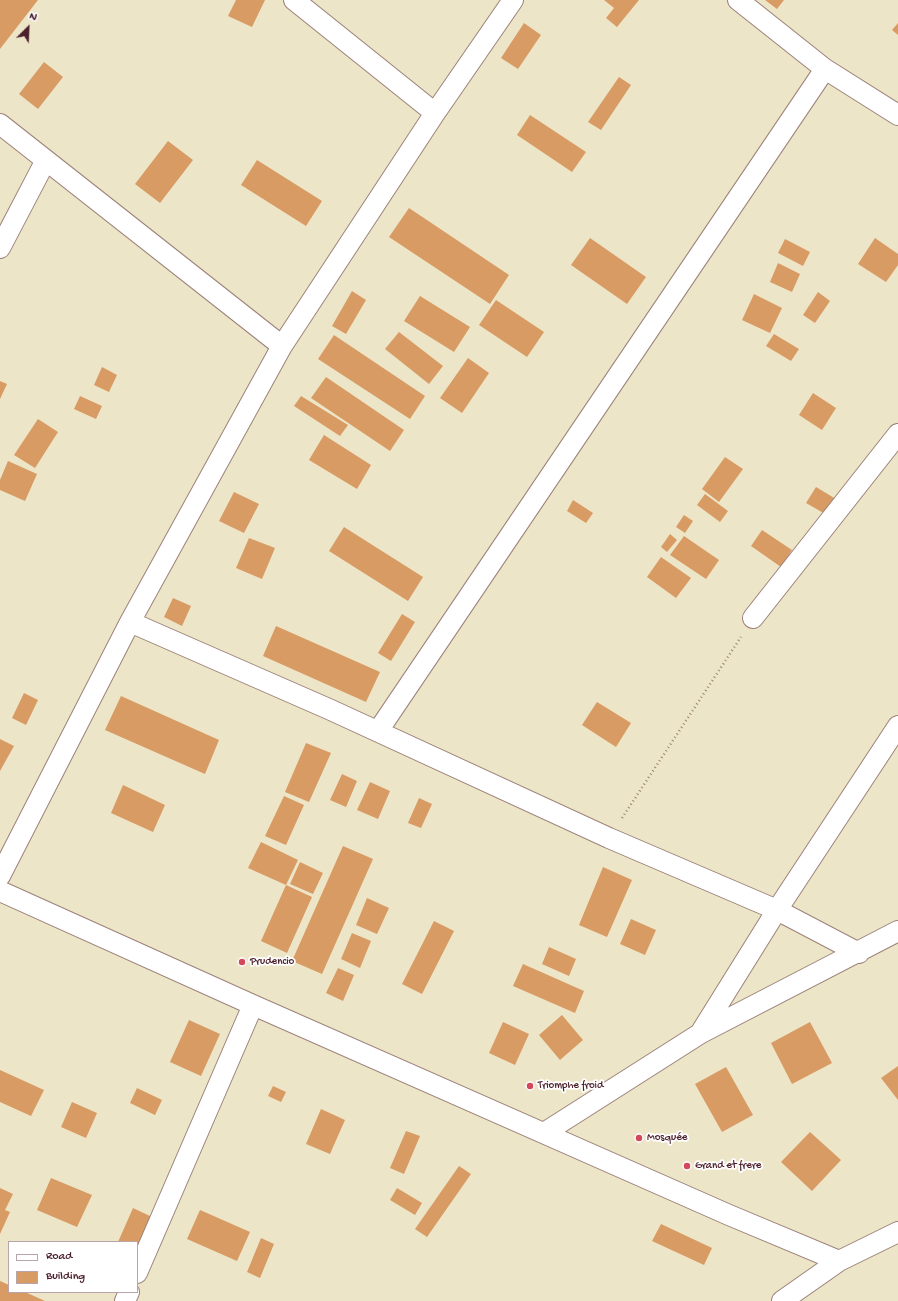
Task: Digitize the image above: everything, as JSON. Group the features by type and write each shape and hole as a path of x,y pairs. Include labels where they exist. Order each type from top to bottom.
{"street":[{"path":"294,0 435,113"},
{"path":"0,876 130,622 282,346 435,113 513,0"},
{"path":"738,0 825,69 898,115"},
{"path":"378,731 825,69"},
{"path":"0,124 282,346"},
{"path":"0,248 46,160"},
{"path":"753,618 898,434"},
{"path":"130,622 378,731 609,838 777,910 859,952"},
{"path":"701,1033 777,910 898,726"},
{"path":"0,891 729,1216 839,1261"},
{"path":"544,1134 701,1033 898,931"},
{"path":"138,1271 253,1005"},
{"path":"782,1301 839,1261 898,1232"}],"path":[{"path":"609,838 753,618"}],"building":[{"path":"0,0 38,0 0,49"},
{"path":"236,0 265,0 252,27 228,16"},
{"path":"604,0 639,0 617,27 606,18 614,8"},
{"path":"765,0 784,0 777,9"},
{"path":"524,23 541,35 518,69 501,58"},
{"path":"898,23 898,35 892,30"},
{"path":"44,62 63,77 38,109 19,94"},
{"path":"619,77 631,85 601,130 588,122"},
{"path":"530,115 586,152 572,172 517,135"},
{"path":"168,141 193,160 160,203 135,184"},
{"path":"257,160 322,201 306,226 241,185"},
{"path":"409,208 509,275 490,304 389,237"},
{"path":"590,238 646,277 627,304 571,265"},
{"path":"875,238 898,254 898,265 886,282 858,264"},
{"path":"785,239 810,252 803,266 778,253"},
{"path":"778,263 800,274 792,292 770,282"},
{"path":"352,291 366,300 346,334 332,326"},
{"path":"818,292 830,301 815,323 803,315"},
{"path":"754,294 782,308 770,333 742,320"},
{"path":"420,296 470,327 454,352 404,321"},
{"path":"496,300 544,332 527,357 479,325"},
{"path":"399,332 443,366 429,384 385,349"},
{"path":"774,334 799,349 791,361 766,346"},
{"path":"334,335 425,396 410,419 318,359"},
{"path":"468,358 489,373 462,413 440,398"},
{"path":"102,367 117,375 109,392 94,385"},
{"path":"326,377 404,430 390,451 311,398"},
{"path":"0,381 7,384 0,399"},
{"path":"813,393 836,408 822,430 799,415"},
{"path":"80,396 102,406 96,419 74,409"},
{"path":"301,396 348,425 340,436 294,406"},
{"path":"38,419 58,432 35,468 14,455"},
{"path":"324,435 371,465 357,489 309,460"},
{"path":"725,457 743,469 719,502 702,489"},
{"path":"8,461 37,474 25,501 0,490 0,480"},
{"path":"816,487 836,499 827,515 806,503"},
{"path":"234,492 259,504 244,533 219,521"},
{"path":"705,494 728,511 720,522 697,505"},
{"path":"573,500 593,513 586,523 567,511"},
{"path":"684,515 693,521 685,533 676,527"},
{"path":"344,527 423,577 408,601 329,551"},
{"path":"762,530 792,550 781,567 751,546"},
{"path":"670,534 677,540 667,552 661,547"},
{"path":"684,536 719,560 706,579 670,555"},
{"path":"249,538 275,548 262,579 236,568"},
{"path":"661,557 691,578 676,598 647,577"},
{"path":"173,598 191,606 182,626 164,617"},
{"path":"402,614 415,622 391,661 378,653"},
{"path":"276,626 380,672 366,702 263,656"},
{"path":"24,693 38,700 26,725 12,718"},
{"path":"121,696 219,740 205,774 105,730"},
{"path":"597,702 631,723 616,747 582,725"},
{"path":"0,739 14,746 0,771"},
{"path":"306,743 331,753 309,802 285,792"},
{"path":"342,774 357,781 346,807 330,800"},
{"path":"370,782 390,791 378,819 357,810"},
{"path":"123,785 165,805 153,832 111,813"},
{"path":"284,796 304,805 286,845 265,836"},
{"path":"419,798 432,804 421,828 408,823"},
{"path":"261,842 298,860 286,885 248,868"},
{"path":"343,846 373,859 322,974 292,961"},
{"path":"300,862 323,873 313,894 290,884"},
{"path":"603,867 632,880 607,937 579,925"},
{"path":"286,885 312,897 287,953 261,941"},
{"path":"367,898 389,908 377,934 356,925"},
{"path":"631,919 656,930 645,955 620,944"},
{"path":"434,921 454,931 422,994 402,984"},
{"path":"352,933 371,941 360,968 341,959"},
{"path":"549,947 576,959 569,976 542,964"},
{"path":"523,964 584,991 575,1013 513,986"},
{"path":"338,968 354,975 343,1001 326,993"},
{"path":"562,1015 583,1040 560,1060 539,1035"},
{"path":"189,1020 220,1034 201,1076 170,1062"},
{"path":"503,1022 529,1034 515,1065 489,1053"},
{"path":"810,1022 832,1063 792,1084 771,1043"},
{"path":"898,1066 898,1100 881,1078"},
{"path":"726,1067 753,1115 722,1132 695,1084"},
{"path":"0,1070 44,1090 31,1116 0,1102"},
{"path":"273,1086 286,1092 281,1102 268,1096"},
{"path":"137,1088 162,1100 155,1115 130,1103"},
{"path":"72,1102 97,1113 86,1138 61,1127"},
{"path":"321,1109 345,1120 330,1154 306,1144"},
{"path":"406,1131 420,1136 404,1174 390,1168"},
{"path":"810,1132 841,1160 812,1191 781,1162"},
{"path":"459,1166 471,1174 427,1237 415,1229"},
{"path":"51,1178 92,1195 77,1227 37,1210"},
{"path":"0,1188 13,1194 5,1210 10,1212 0,1234"},
{"path":"397,1188 422,1203 415,1215 390,1200"},
{"path":"133,1208 152,1217 138,1249 138,1241 118,1241"},
{"path":"200,1210 250,1232 237,1261 187,1239"},
{"path":"661,1224 712,1248 704,1265 652,1241"},
{"path":"261,1238 274,1244 260,1278 247,1272"},
{"path":"0,1281 8,1285 8,1293 27,1293 45,1301 0,1301"}],"place":[{"name":"Prudencio","path":"242,962"},
{"name":"Triomphe froid","path":"530,1086"},
{"name":"Mosquée","path":"639,1138"},
{"name":"Grand et frere","path":"687,1166"}]}
